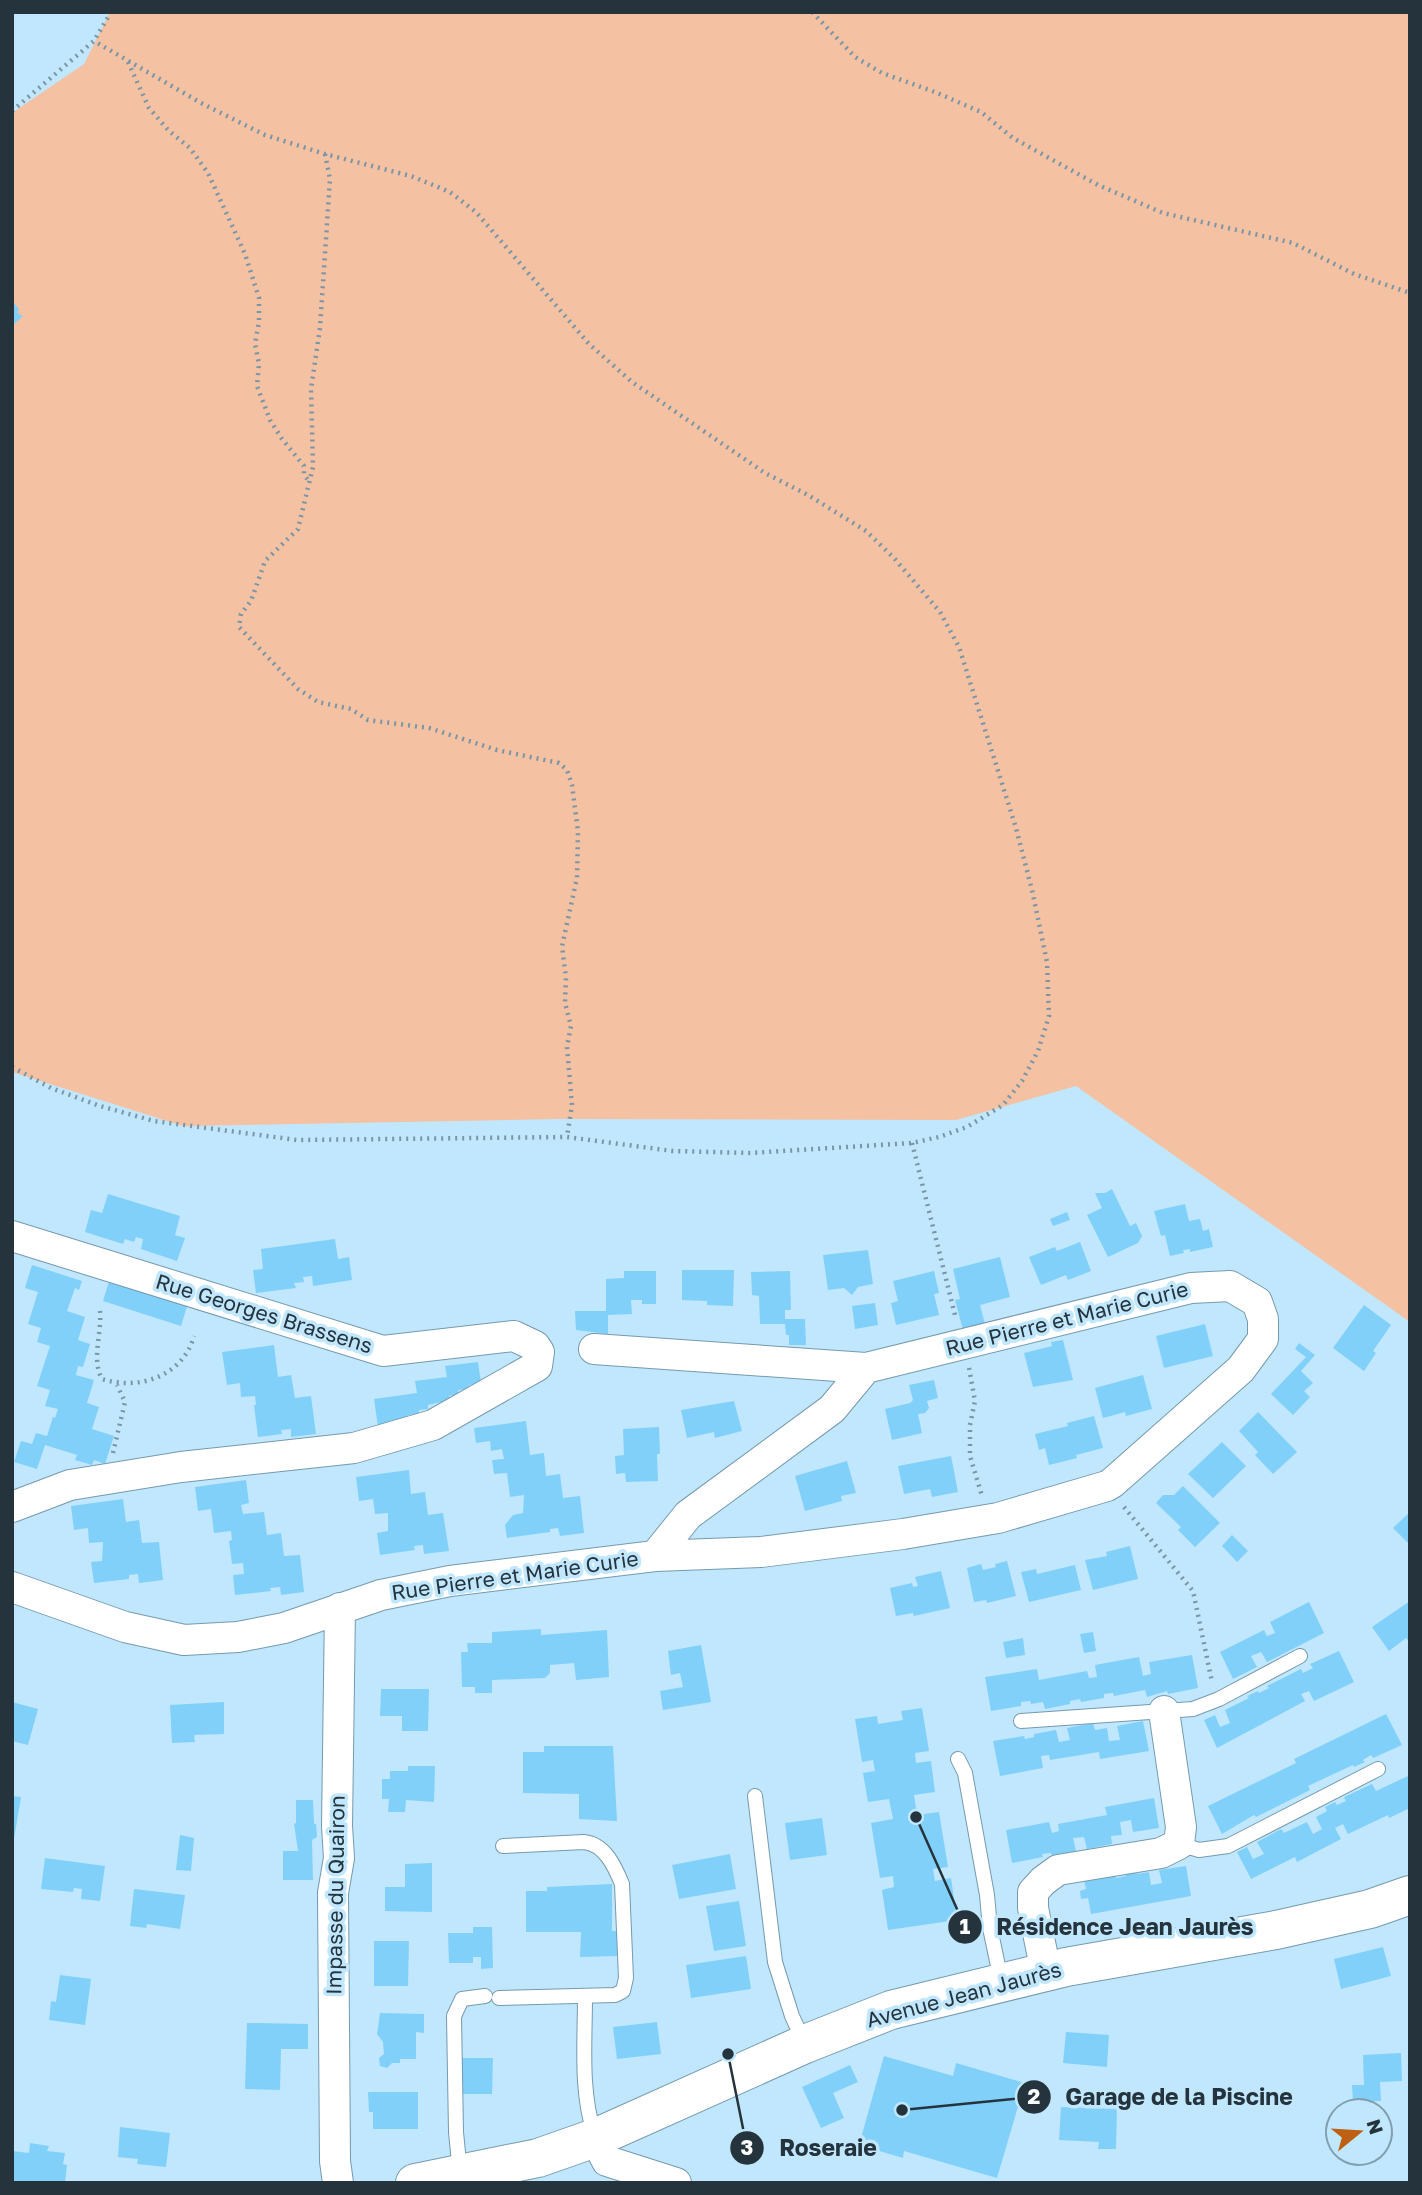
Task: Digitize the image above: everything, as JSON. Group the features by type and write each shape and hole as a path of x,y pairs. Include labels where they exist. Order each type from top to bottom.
{"main road":[{"name":"Avenue Jean Jaurès","path":"415,2183 538,2158 595,2138 804,2044 891,2010 1056,1969 1276,1930 1370,1909 1410,1895"}],"street":[{"name":"Rue Georges Brassens","path":"12,1236 383,1351 514,1336 535,1346 539,1352 537,1366 433,1425 354,1448 181,1467 70,1485 12,1507"},
{"name":"Rue Pierre et Marie Curie","path":"12,1587 125,1627 184,1640 237,1637 284,1628 381,1595 450,1581 655,1556 761,1552 902,1534 998,1518 1107,1486 1241,1369 1263,1339 1263,1319 1257,1302 1230,1286 1191,1288 866,1368 832,1409 688,1515 655,1556"},
{"path":"594,1349 866,1368"},
{"name":"Impasse du Quairon","path":"338,2183 335,2161 334,1893 339,1857 337,1826 340,1608"},
{"path":"1056,1969 1052,1899 1043,1881 1058,1870 1161,1853 1179,1844 1181,1826 1164,1710"},
{"path":"595,2138 607,2161 676,2183"}],"lane":[{"path":"1021,1721 1193,1709 1219,1699 1300,1656"},
{"path":"958,1759 965,1773 1001,1981"},
{"path":"1179,1844 1199,1850 1228,1846 1378,1769"},
{"path":"755,1796 775,1962 804,2044"},
{"path":"460,2175 456,2132 454,2016 461,1999 615,1995 623,1991 626,1978 622,1884 616,1871 595,1843 503,1846"},
{"path":"584,1996 585,2096 595,2138"}],"path":[{"path":"12,111 94,41 111,12"},
{"path":"813,12 855,57 882,73 981,112 1013,138 1098,185 1163,213 1293,243 1354,274 1410,293"},
{"path":"12,1067 51,1088 100,1106 154,1121 297,1140 567,1138 673,1151 750,1153 912,1143 939,1138 967,1127 1003,1105 1022,1081 1038,1051 1049,1016 1047,962 1032,890 1016,828 959,647 940,612 894,558 866,531 808,495 765,473 632,382 589,344 476,212 450,192 411,176 265,135 201,103 94,41"},
{"path":"128,61 149,108 169,131 190,148 208,173 245,254 259,298 255,344 259,364 257,386 270,420 304,466 304,475 309,481"},
{"path":"325,154 330,179 320,328 312,389 313,467 298,529 265,561 251,601 241,614 239,627 298,689 318,702 351,709 368,720 429,728 497,750 559,763 567,771 572,785 578,831 577,878 562,946 566,978 565,1003 571,1026 567,1047 572,1105 567,1138"},
{"path":"100,1311 101,1327 95,1367 102,1379 117,1384 144,1382 176,1366 190,1352 194,1336"},
{"path":"107,1479 125,1402 117,1384"},
{"path":"1107,1486 1193,1591 1212,1685 1219,1699"}],"shaded area":[{"path":"110,12 1410,12 1410,1322 1076,1086 956,1120 558,1119 183,1126 12,1072 12,113 84,64"}],"building":[{"path":"12,301 19,309 17,313 23,316 12,326"},
{"path":"1112,1189 1130,1226 1136,1223 1142,1236 1138,1243 1108,1257 1087,1215 1102,1208 1095,1193 1105,1193"},
{"path":"108,1194 180,1216 175,1235 185,1238 177,1261 141,1249 143,1239 136,1237 134,1242 125,1239 123,1244 85,1232 91,1210 102,1213"},
{"path":"1185,1204 1189,1221 1200,1219 1203,1231 1209,1229 1213,1247 1190,1252 1190,1249 1183,1250 1184,1253 1170,1256 1165,1235 1161,1236 1154,1211"},
{"path":"1067,1212 1070,1220 1053,1226 1050,1219"},
{"path":"335,1239 338,1259 349,1257 352,1280 313,1286 312,1276 303,1277 304,1282 294,1283 296,1288 256,1293 253,1270 263,1269 261,1249"},
{"path":"1080,1242 1091,1271 1068,1280 1066,1275 1041,1285 1029,1257 1055,1247 1057,1251"},
{"path":"868,1250 873,1284 858,1287 852,1295 844,1288 828,1290 823,1255"},
{"path":"1000,1257 1010,1297 980,1305 985,1324 963,1330 955,1300 960,1299 953,1269"},
{"path":"32,1265 82,1281 79,1290 75,1288 67,1311 85,1317 78,1340 90,1344 83,1367 78,1366 76,1375 94,1380 87,1403 99,1407 92,1429 114,1436 105,1464 94,1460 92,1465 75,1460 77,1455 45,1445 37,1469 14,1462 21,1441 32,1444 36,1433 47,1436 58,1409 45,1406 50,1390 37,1386 50,1346 37,1342 41,1328 28,1324 38,1292 25,1288"},
{"path":"682,1270 734,1270 733,1306 682,1300"},
{"path":"624,1271 656,1271 656,1304 642,1304 642,1300 631,1300 632,1314 608,1315 608,1334 576,1330 575,1311 606,1311 606,1279 624,1278"},
{"path":"790,1271 791,1310 785,1310 785,1319 805,1319 806,1345 789,1345 785,1324 760,1324 759,1296 752,1295 751,1272"},
{"path":"934,1271 939,1293 934,1294 939,1315 896,1325 891,1303 898,1301 893,1281"},
{"path":"110,1278 188,1303 181,1326 103,1301"},
{"path":"875,1303 878,1325 855,1329 852,1306"},
{"path":"1364,1305 1391,1325 1373,1351 1376,1353 1364,1371 1333,1348"},
{"path":"1205,1324 1213,1356 1164,1368 1156,1336"},
{"path":"1063,1340 1073,1380 1033,1387 1024,1353 1052,1346 1051,1342"},
{"path":"1299,1343 1315,1355 1301,1371 1313,1383 1304,1391 1310,1397 1293,1415 1271,1394 1306,1357 1295,1349"},
{"path":"274,1345 278,1377 291,1375 295,1398 311,1396 316,1434 291,1437 291,1429 281,1430 282,1434 258,1437 255,1396 241,1397 240,1383 227,1385 222,1352"},
{"path":"478,1362 481,1383 469,1385 470,1389 458,1390 459,1394 449,1396 450,1400 428,1405 428,1409 419,1410 419,1414 408,1415 409,1420 378,1427 374,1399 417,1393 415,1381 447,1377 445,1366"},
{"path":"1143,1375 1152,1409 1126,1416 1125,1412 1103,1418 1095,1388"},
{"path":"934,1380 938,1398 927,1401 929,1408 925,1413 918,1414 922,1433 892,1440 885,1409 913,1400 909,1385"},
{"path":"734,1401 742,1431 715,1438 714,1432 687,1438 681,1410"},
{"path":"1258,1412 1297,1452 1273,1474 1255,1455 1258,1452 1239,1431"},
{"path":"1094,1416 1103,1448 1049,1465 1045,1448 1039,1450 1035,1434"},
{"path":"526,1421 530,1455 544,1453 546,1476 560,1474 563,1498 580,1496 584,1533 560,1536 558,1528 550,1529 550,1532 507,1538 505,1525 513,1515 523,1513 524,1495 510,1497 507,1473 494,1474 492,1460 504,1459 502,1449 491,1451 490,1441 476,1443 474,1428"},
{"path":"659,1427 658,1481 626,1482 625,1473 616,1474 615,1456 624,1455 623,1429"},
{"path":"1222,1442 1246,1466 1213,1498 1188,1474"},
{"path":"951,1456 958,1492 932,1497 930,1489 904,1494 898,1466"},
{"path":"847,1461 856,1493 841,1496 842,1501 805,1511 795,1476"},
{"path":"409,1470 411,1494 425,1492 428,1515 443,1513 449,1551 424,1554 423,1545 414,1546 415,1550 380,1555 377,1533 388,1531 388,1513 375,1514 373,1499 359,1501 356,1477"},
{"path":"246,1480 249,1503 241,1505 243,1514 264,1512 267,1535 281,1533 284,1556 300,1555 304,1592 281,1595 280,1587 270,1588 271,1591 235,1595 233,1575 244,1574 243,1563 232,1564 229,1541 232,1540 231,1531 214,1533 211,1509 198,1511 195,1487"},
{"path":"1183,1486 1220,1523 1195,1547 1178,1530 1181,1527 1156,1503 1163,1495 1174,1495"},
{"path":"123,1499 126,1522 139,1520 142,1543 159,1542 163,1580 139,1583 138,1574 129,1575 129,1579 94,1583 91,1562 102,1561 103,1542 89,1543 88,1528 74,1530 71,1506"},
{"path":"1410,1512 1410,1545 1393,1528"},
{"path":"1232,1535 1248,1551 1237,1562 1222,1546"},
{"path":"1130,1546 1138,1579 1093,1590 1085,1560 1107,1556 1106,1552"},
{"path":"1007,1561 1016,1596 987,1603 986,1600 974,1602 967,1568 981,1564 983,1570"},
{"path":"1075,1565 1081,1590 1029,1602 1021,1572 1036,1569 1037,1574"},
{"path":"941,1571 950,1608 914,1616 913,1613 896,1616 890,1588 912,1583 913,1587 918,1586 915,1577"},
{"path":"1410,1601 1410,1643 1406,1638 1389,1651 1372,1627"},
{"path":"1309,1602 1324,1633 1267,1662 1261,1652 1251,1656 1257,1667 1233,1679 1220,1652 1264,1630 1267,1636 1275,1633 1270,1622"},
{"path":"541,1629 541,1635 607,1630 609,1677 576,1680 574,1663 550,1665 550,1673 545,1678 492,1680 492,1693 475,1693 475,1687 462,1687 461,1652 468,1652 467,1643 492,1643 492,1632"},
{"path":"1093,1632 1096,1651 1084,1653 1080,1634"},
{"path":"1023,1638 1025,1655 1006,1658 1003,1642"},
{"path":"701,1645 711,1702 663,1710 660,1691 683,1687 680,1673 671,1675 668,1651"},
{"path":"1339,1651 1354,1682 1314,1701 1309,1691 1301,1694 1305,1701 1217,1748 1204,1720 1215,1715 1220,1727 1230,1723 1225,1710 1301,1669 1303,1673 1313,1668 1310,1664"},
{"path":"1192,1655 1198,1688 1168,1694 1167,1691 1147,1697 1145,1690 1114,1696 1113,1693 1104,1694 1104,1698 1081,1702 1080,1699 1045,1709 1043,1702 1021,1702 1021,1706 991,1711 985,1677 1037,1669 1039,1680 1087,1671 1089,1678 1097,1677 1095,1665 1139,1657 1143,1676 1151,1674 1149,1662"},
{"path":"381,1689 429,1689 428,1731 402,1731 402,1716 380,1716"},
{"path":"12,1702 38,1709 28,1745 12,1741"},
{"path":"224,1702 224,1734 194,1735 195,1742 172,1743 170,1705"},
{"path":"922,1708 929,1751 915,1753 916,1763 931,1761 935,1792 914,1795 917,1815 939,1812 948,1867 933,1869 935,1881 951,1878 957,1920 888,1930 882,1890 894,1887 893,1876 880,1878 871,1823 893,1819 889,1799 868,1802 863,1773 875,1771 873,1760 862,1762 855,1719 877,1716 878,1724 903,1720 901,1711"},
{"path":"1386,1714 1402,1745 1373,1758 1371,1755 1363,1760 1365,1762 1308,1786 1310,1790 1256,1817 1254,1815 1222,1834 1208,1806 1296,1763 1294,1759"},
{"path":"1143,1721 1149,1751 1100,1759 1099,1752 1050,1760 1049,1755 1041,1756 1043,1768 1000,1776 993,1741 1024,1736 1025,1739 1034,1737 1034,1734 1056,1730 1059,1742 1070,1740 1067,1728 1093,1723 1095,1730 1107,1728 1109,1741 1120,1740 1117,1726"},
{"path":"544,1746 613,1746 617,1821 579,1819 579,1794 523,1793 523,1752 544,1752"},
{"path":"408,1766 435,1766 434,1802 406,1800 405,1812 388,1812 389,1799 382,1799 382,1779 390,1779 390,1771 408,1771"},
{"path":"1410,1775 1410,1808 1348,1834 1343,1824 1335,1828 1341,1839 1297,1862 1295,1857 1251,1879 1237,1852 1247,1847 1253,1859 1264,1854 1257,1842 1281,1829 1284,1833 1307,1822 1313,1834 1322,1829 1316,1817 1327,1811 1325,1807 1346,1801 1344,1797 1372,1784 1376,1791"},
{"path":"12,1796 21,1797 14,1839 12,1839"},
{"path":"1154,1798 1159,1828 1133,1832 1131,1820 1120,1822 1122,1835 1111,1836 1112,1844 1087,1849 1084,1837 1073,1838 1076,1851 1052,1856 1051,1853 1042,1854 1043,1857 1012,1863 1006,1830 1049,1822 1052,1833 1059,1831 1058,1824 1107,1815 1105,1807"},
{"path":"296,1800 313,1800 317,1837 312,1840 313,1880 283,1880 283,1851 298,1851 294,1824"},
{"path":"822,1818 827,1855 790,1860 785,1823"},
{"path":"180,1835 194,1838 191,1871 176,1870"},
{"path":"730,1854 736,1889 679,1899 672,1865"},
{"path":"45,1858 105,1866 100,1901 81,1899 82,1889 74,1888 73,1892 41,1889"},
{"path":"432,1863 432,1912 385,1911 385,1887 405,1887 405,1864"},
{"path":"1186,1866 1191,1896 1091,1914 1088,1898 1081,1899 1080,1891 1086,1889 1084,1880 1115,1874 1116,1878 1126,1876 1124,1872 1137,1870 1137,1874 1149,1872 1151,1885 1162,1883 1159,1870"},
{"path":"612,1884 612,1931 617,1931 617,1956 580,1957 581,1932 526,1932 526,1891 547,1891 547,1887"},
{"path":"134,1889 185,1895 180,1929 147,1924 146,1928 130,1926"},
{"path":"739,1901 746,1946 714,1951 706,1906"},
{"path":"473,1927 492,1927 493,1968 481,1969 481,1957 473,1957 473,1963 449,1963 448,1933 473,1933"},
{"path":"374,1941 409,1941 408,1986 374,1986"},
{"path":"1383,1947 1391,1976 1341,1989 1334,1959"},
{"path":"746,1956 751,1989 691,1998 686,1965"},
{"path":"60,1975 91,1979 85,2025 49,2020 51,2001 56,2002"},
{"path":"380,2013 424,2014 424,2033 416,2032 416,2059 400,2059 400,2063 392,2063 387,2068 380,2066 379,2058 384,2054 383,2042 377,2034"},
{"path":"657,2022 661,2054 617,2059 613,2027"},
{"path":"247,2023 308,2024 308,2049 281,2049 280,2090 245,2089"},
{"path":"1066,2032 1109,2035 1107,2067 1063,2063"},
{"path":"1401,2053 1402,2081 1380,2082 1381,2097 1353,2097 1352,2085 1364,2085 1363,2055"},
{"path":"884,2056 953,2076 956,2063 1025,2083 997,2178 904,2151 903,2158 859,2145"},
{"path":"460,2058 493,2058 492,2094 460,2094"},
{"path":"850,2065 858,2082 833,2093 844,2118 821,2128 802,2087"},
{"path":"368,2092 418,2092 418,2129 373,2129 373,2112 369,2112"},
{"path":"1061,2107 1117,2109 1116,2149 1098,2149 1099,2142 1059,2140"},
{"path":"120,2127 170,2133 166,2167 137,2164 138,2159 118,2157"},
{"path":"30,2143 49,2146 47,2151 65,2153 65,2183 12,2183 12,2151 29,2153"}],"place":[{"name":"Résidence Jean Jaurès","path":"916,1817"},
{"name":"Roseraie","path":"728,2054"},
{"name":"Garage de la Piscine","path":"902,2110"}]}
